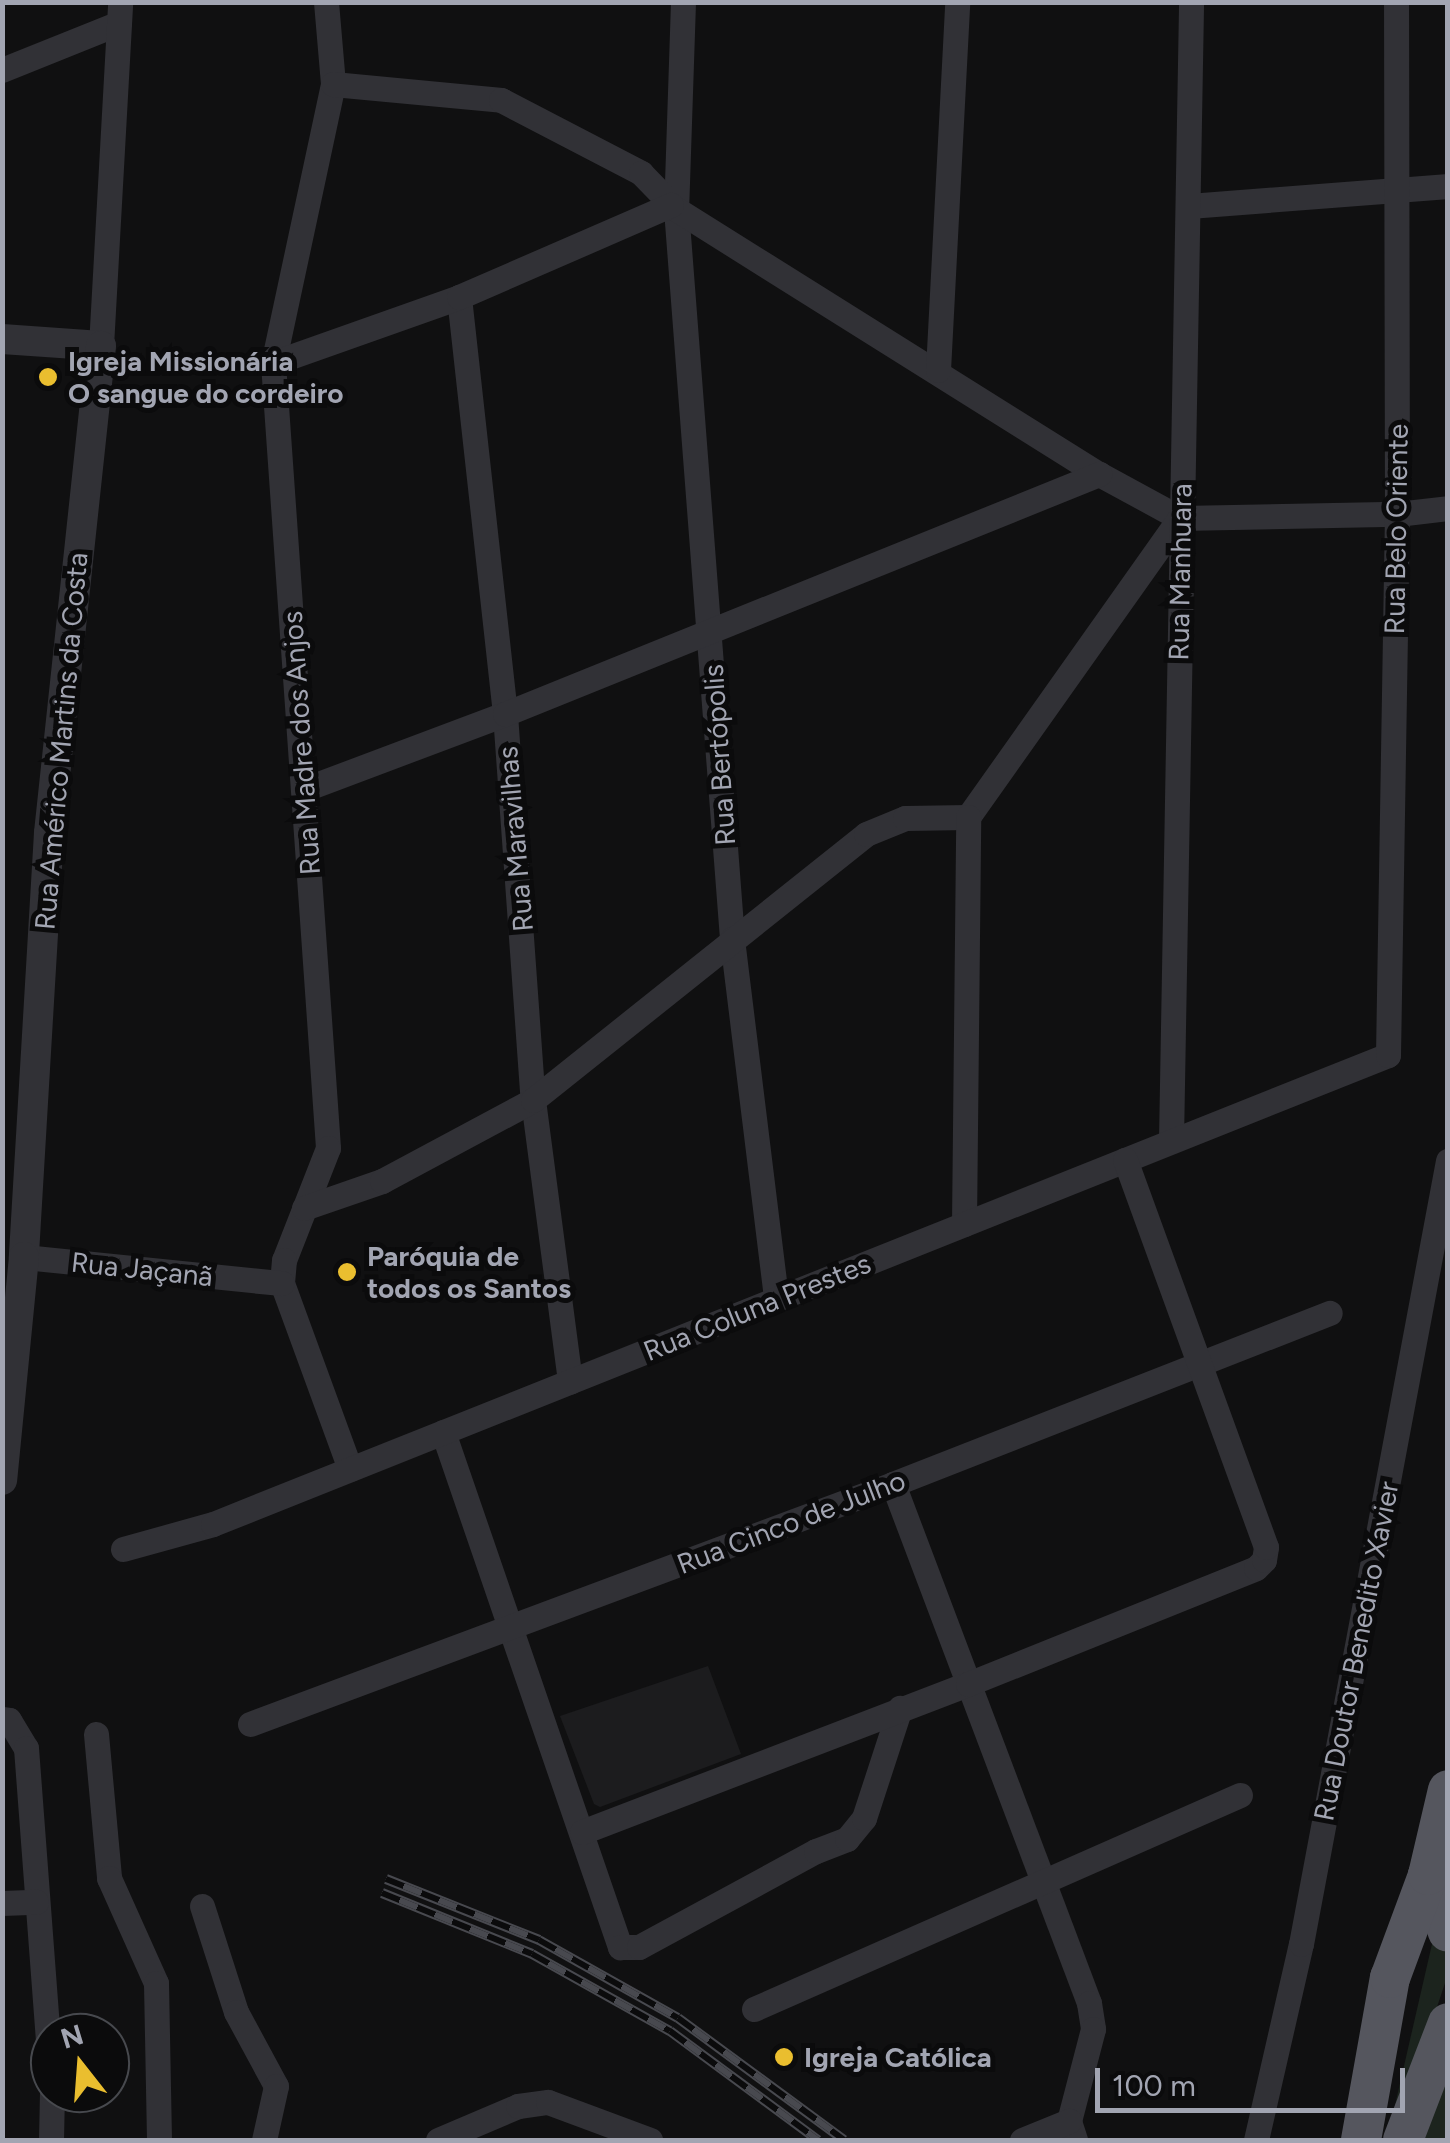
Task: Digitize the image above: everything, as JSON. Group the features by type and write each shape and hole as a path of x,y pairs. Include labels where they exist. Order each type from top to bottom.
{"highway":[{"path":"1361,2140 1390,1978 1428,1875 1448,1790"},
{"path":"1428,1875 1448,1932"},
{"path":"1403,2140 1448,2024"}],"street":[{"name":"Rua Madre dos Anjos","path":"282,1283 284,1260 328,1148 273,364 333,84 326,2"},
{"name":"Rua Bertópolis","path":"682,2 674,207 732,939 776,1299"},
{"path":"938,370 957,2"},
{"name":"Rua Manhuara","path":"1172,1142 1191,2"},
{"name":"Rua Belo Oriente","path":"1388,1055 1397,514 1396,2"},
{"path":"2,70 120,13"},
{"name":"Rua Américo Martins da Costa","path":"2,1480 13,1256 51,814 101,346 120,13"},
{"path":"333,84 501,100 641,172 674,207 1099,474 1180,518 1397,514 1448,508"},
{"path":"1189,206 1448,186"},
{"path":"273,364 458,298 674,207"},
{"name":"Rua Maravilhas","path":"458,298 504,714 533,1100 570,1382"},
{"path":"2,339 101,346"},
{"path":"304,789 504,714 1099,474"},
{"path":"964,1224 968,817 1180,518"},
{"path":"304,1208 382,1181 533,1100 866,834 905,818 968,817"},
{"name":"Rua Coluna Prestes","path":"123,1548 212,1524 1388,1055"},
{"path":"582,1832 968,1684 1256,1568 1264,1560 1266,1547 1125,1160"},
{"name":"Rua Doutor Benedito Xavier","path":"1256,2140 1301,1944 1448,1160"},
{"name":"Rua Jaçanã","path":"13,1256 282,1283"},
{"path":"282,1283 350,1469"},
{"name":"Rua Cinco de Julho","path":"250,1724 893,1484 1330,1313"},
{"path":"442,1432 513,1627 614,1936 627,1950 703,1914 857,1830 900,1708"},
{"path":"893,1484 1089,2003 1093,2029 1072,2131 1022,2140"},
{"path":"2,1719 9,1720 26,1748 45,2013"},
{"path":"96,1734 108,1878 156,1984 159,2140"},
{"path":"754,2009 1240,1796"},
{"path":"2,1903 36,1902"},
{"path":"202,1906 236,2012 276,2086 264,2139"},
{"path":"438,2140 518,2106 548,2102 650,2140"},
{"path":"51,2140 52,2113"}],"shaded area":[{"path":"708,1666 741,1754 600,1807 594,1804 560,1716"},
{"path":"1435,1931 1447,1948 1447,1977 1405,2103 1387,2140"},
{"path":"1447,2056 1447,2140 1417,2140"}],"railway":[{"path":"386,1879 539,1940 678,2018 844,2140"},
{"path":"382,1893 532,1954 670,2031 818,2140"}],"place":[{"name":"Igreja Missionária O sangue do cordeiro","path":"48,377"},
{"name":"Paróquia de todos os Santos","path":"347,1272"},
{"name":"Igreja Católica","path":"784,2057"}]}
